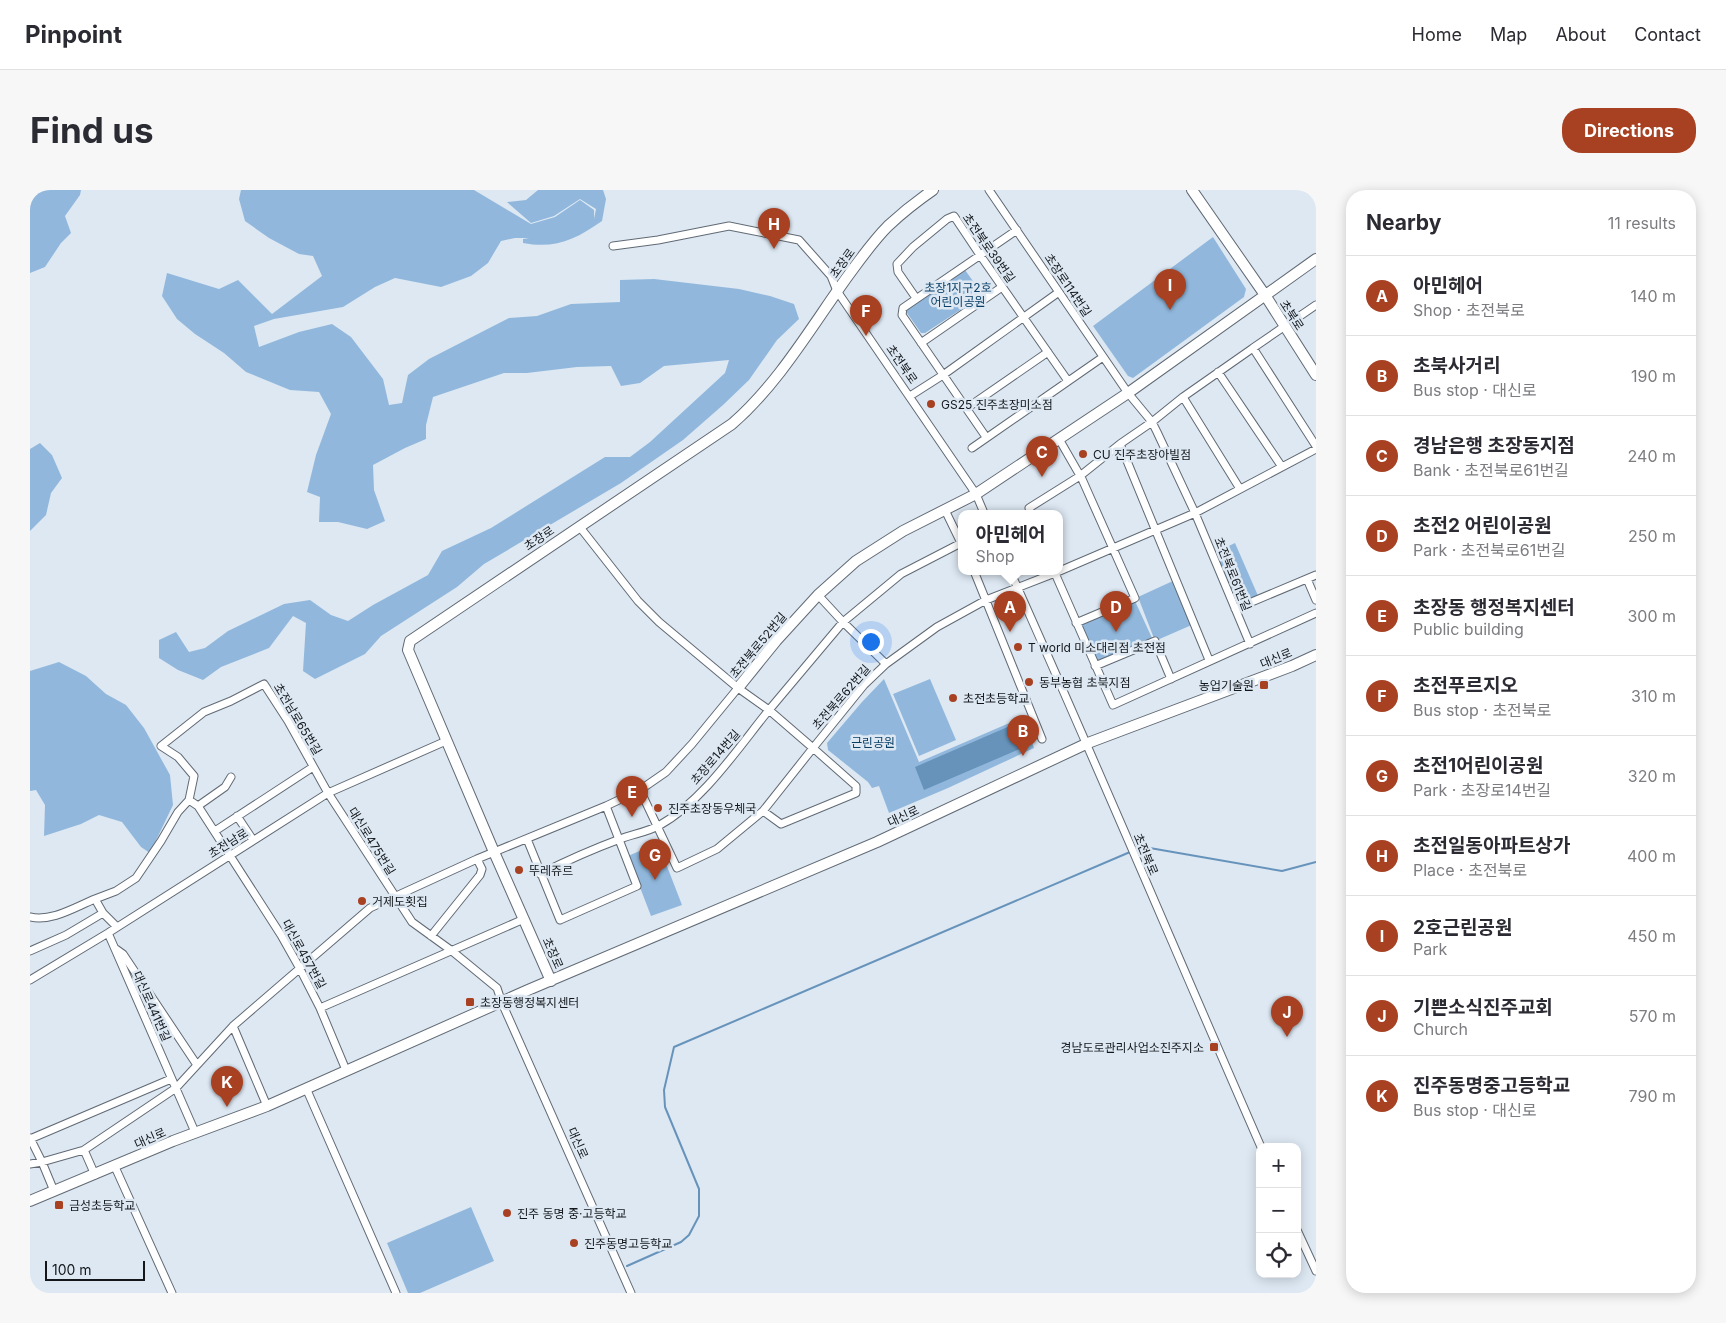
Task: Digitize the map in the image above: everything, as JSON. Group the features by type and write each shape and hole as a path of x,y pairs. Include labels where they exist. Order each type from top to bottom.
{"street":[{"name":"초장로","path":"551,981 408,650 410,641 732,424 753,405 865,252 887,227 933,190"},
{"name":"초장로114번길","path":"989,190 1128,393"},
{"path":"1192,190 1265,295"},
{"name":"초전북로39번길","path":"916,298 898,272 897,264 913,247 947,218 954,216 1068,381"},
{"name":"초전북로","path":"613,246 658,240 729,226 799,240 831,276 837,291 976,494 983,510"},
{"path":"986,437 902,315 903,308 1017,230"},
{"name":"초북로","path":"1316,259 1265,295 1316,375"},
{"path":"921,343 1002,287"},
{"path":"910,396 943,375 1058,292"},
{"name":"초전북로52번길","path":"813,748 769,710 738,688 776,641 818,595 856,561 903,531 976,494 1128,393 1265,295"},
{"path":"1297,318 1316,305"},
{"path":"1030,510 1029,508 1080,476 1183,397 1285,326"},
{"path":"1063,568 1195,513 1316,447 1253,348"},
{"path":"967,408 1048,352"},
{"path":"972,448 1103,357"},
{"path":"1218,372 1282,467"},
{"name":"초전북로61번길","path":"1128,393 1152,422 1195,513 1250,644"},
{"path":"1183,397 1240,489"},
{"path":"1059,439 1080,476 1135,598 1076,623"},
{"path":"1120,444 1209,660"},
{"path":"945,510 958,537"},
{"path":"579,526 638,601 659,622 738,688"},
{"path":"769,710 843,622 901,574 958,545"},
{"path":"976,575 1042,739"},
{"name":"초전북로","path":"1012,575 1088,743 1132,851 1259,1143"},
{"path":"1018,588 1047,575"},
{"path":"1055,575 1113,705 1316,613"},
{"path":"1235,609 1316,575"},
{"path":"1307,579 1316,600"},
{"name":"초전북로62번길","path":"658,826 678,868 717,849 763,811 864,685 886,664 937,627 986,600 1018,588"},
{"path":"818,595 886,664"},
{"path":"1095,666 1155,641 1171,679"},
{"name":"대신로","path":"30,1202 195,1132 267,1106 551,981 877,842 1088,743 1283,670 1316,655"},
{"name":"초전남로65번길","path":"189,800 194,776 178,757 161,746 204,712 264,684 288,721 328,793"},
{"name":"초장로14번길","path":"176,1088 233,1026 299,967 370,908 477,859 640,790 666,772 692,744 738,688"},
{"name":"초장로14번길","path":"619,840 658,826 678,814 716,777 769,710"},
{"name":"초전남로","path":"30,980 108,933 328,793 446,741"},
{"name":"초전북로62번길","path":"763,811 781,824 856,793 856,786 813,748"},
{"path":"215,831 313,767"},
{"path":"30,918 42,919 54,916 116,891 136,878 178,812 189,800 198,806 225,787 231,778"},
{"path":"640,790 658,826"},
{"name":"대신로475번길","path":"328,793 412,922 497,988 502,1003"},
{"name":"대신로457번길","path":"198,806 281,935 299,967 320,1008 346,1070"},
{"path":"527,839 560,920 637,886 606,806"},
{"path":"237,816 253,840"},
{"path":"540,874 566,861 619,840"},
{"path":"432,936 480,874 482,869 477,859"},
{"path":"95,899 104,913 117,927"},
{"path":"30,951 66,935 104,913"},
{"path":"320,1008 524,919"},
{"name":"대신로441번길","path":"108,933 195,1132"},
{"path":"114,948 123,954 197,1065"},
{"name":"대신로","path":"502,1003 631,1293"},
{"path":"233,1026 267,1106"},
{"path":"54,1191 30,1138 171,1079"},
{"name":"대신로","path":"30,1164 84,1150 176,1088"},
{"path":"306,1088 396,1293"},
{"path":"84,1150 95,1175"},
{"path":"115,1166 172,1293"},
{"path":"1298,1233 1316,1270"}],"green space":[{"path":"30,190 81,190 80,195 65,216 71,233 61,243 45,267 30,273"},
{"path":"241,190 474,190 531,224 555,217 580,200 594,210 594,219 596,209 580,199 554,216 531,223 507,202 526,200 538,190 603,190 606,199 602,221 574,238 545,245 523,243 523,239 529,238 501,241 488,263 471,276 441,287 395,278 375,287 343,307 274,319 254,326 259,347 299,332 332,324 351,337 383,379 389,405 402,403 408,375 429,359 509,318 537,316 571,304 620,302 620,280 654,279 739,289 794,304 799,319 777,340 749,380 683,440 621,483 484,564 457,587 381,636 365,654 315,679 303,671 306,623 293,616 269,648 221,667 203,680 178,670 159,658 159,640 176,632 189,652 205,648 228,631 284,604 310,600 331,615 348,621 428,575 442,551 491,528 605,457 630,457 650,442 725,373 729,360 664,366 640,383 621,386 611,366 577,367 527,373 504,373 433,397 426,425 426,439 373,465 374,490 385,521 367,529 338,522 319,522 320,497 307,492 316,455 331,414 319,392 290,390 246,372 224,353 195,334 177,319 162,296 167,273 219,289 238,280 272,314 322,276 313,256 299,254 269,238 245,221 239,199"},
{"path":"1213,237 1246,289 1244,297 1133,378 1128,376 1093,326"},
{"name":"초장1지구2호 어린이공원","path":"965,270 983,295 925,333 921,333 907,313 907,310"},
{"path":"40,443 52,455 62,478 51,493 46,515 30,531 30,449"},
{"path":"1235,543 1259,598 1236,608 1212,554"},
{"path":"1175,580 1194,624 1155,641 1138,597"},
{"path":"1135,601 1152,638 1097,661 1081,625"},
{"path":"59,662 86,676 106,694 126,705 144,728 170,775 173,805 150,853 141,847 122,822 99,815 81,824 44,836 45,805 36,790 30,791 30,671"},
{"name":"근린공원","path":"884,679 919,762 1023,717 1034,748 889,813 879,786 872,788 868,782 828,750 827,743"},
{"path":"930,679 956,740 919,756 893,694"},
{"path":"658,843 682,905 651,916 628,856"},
{"path":"471,1207 494,1261 420,1293 408,1293 387,1243"}],"shaded area":[{"path":"1019,722 1029,745 924,790 915,767"}],"waterway":[{"path":"1134,851 1144,847 1282,871 1316,862"},
{"path":"627,1266 681,1242 689,1235 699,1216 699,1189 665,1107 664,1090 674,1047 1130,852"}],"place":[{"name":"초전일동아파트상가","path":"774,249"},
{"name":"2호근린공원","path":"1170,310"},
{"name":"초전푸르지오","path":"866,336"},
{"name":"GS25 진주초장미소점","path":"931,404"},
{"name":"CU 진주초장아빌점","path":"1083,454"},
{"name":"경남은행 초장동지점","path":"1042,477"},
{"name":"아민헤어","path":"1010,632"},
{"name":"초전2 어린이공원","path":"1116,632"},
{"name":"T world 미소대리점 초전점","path":"1018,647"},
{"name":"동부농협 초북지점","path":"1029,682"},
{"name":"농업기술원","path":"1264,685"},
{"name":"초전초등학교","path":"953,698"},
{"name":"초북사거리","path":"1023,756"},
{"name":"진주초장동우체국","path":"658,808"},
{"name":"초장동 행정복지센터","path":"632,817"},
{"name":"뚜레쥬르","path":"519,870"},
{"name":"초전1어린이공원","path":"655,880"},
{"name":"거제도횟집","path":"362,901"},
{"name":"초장동행정복지센터","path":"470,1002"},
{"name":"기쁜소식진주교회","path":"1287,1037"},
{"name":"경남도로관리사업소진주지소","path":"1214,1047"},
{"name":"진주동명중고등학교","path":"227,1107"},
{"name":"금성초등학교","path":"59,1205"},
{"name":"진주 동명 중·고등학교","path":"507,1213"},
{"name":"진주동명고등학교","path":"574,1243"}]}
